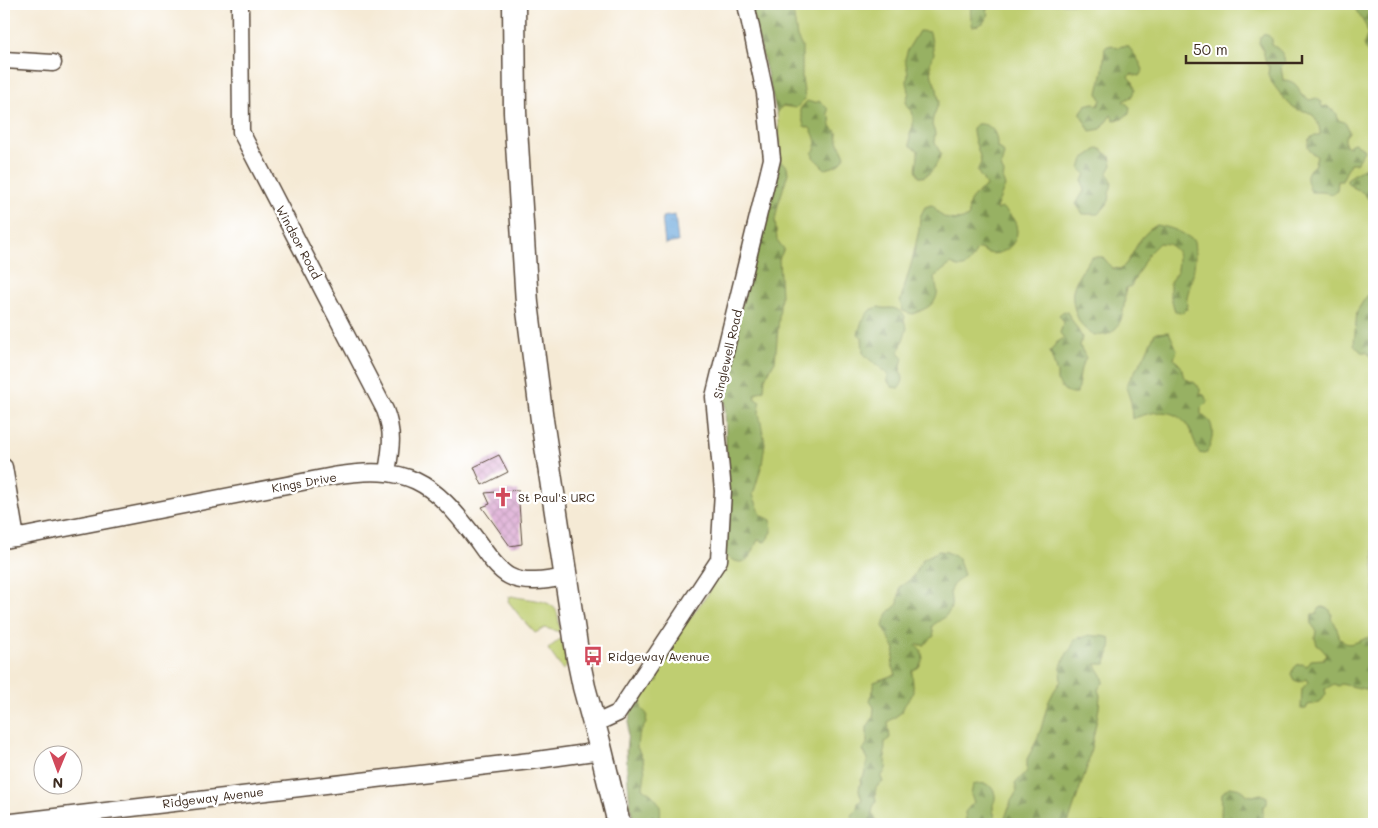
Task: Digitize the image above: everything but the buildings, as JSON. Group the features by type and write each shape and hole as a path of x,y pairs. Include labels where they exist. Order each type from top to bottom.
{"street":[{"name":"Windsor Road","path":"240,4 241,130 385,410 392,437 387,472"},
{"path":"514,4 515,112 526,286 542,420 579,666 619,824"},
{"name":"Singlewell Road","path":"594,724 618,713 718,560 723,491 714,397 772,159 765,94 746,4"},
{"path":"4,60 53,63"},
{"path":"4,467 10,539"},
{"name":"Kings Drive","path":"10,539 339,475 387,472 411,478 434,492 508,576 526,580 565,577"},
{"name":"Ridgeway Avenue","path":"4,823 601,751"}],"green space":[{"path":"750,4 1374,4 1374,824 634,824 630,808 626,750 631,711 654,665 708,594 723,554 727,489 725,397 767,209 778,172 780,144 777,114"},
{"path":"750,4 792,4 797,37 802,47 802,78 805,99 796,108 783,106 778,110 777,114"},
{"path":"972,4 991,4 986,10 989,14 983,23 973,27 970,13"},
{"path":"1354,4 1374,4 1374,62 1364,44 1368,33 1366,26"},
{"path":"919,31 930,32 934,54 930,62 939,102 932,125 935,133 934,141 941,154 930,173 923,177 919,177 917,173 918,150 910,146 913,116 906,102 909,92 905,59 908,49"},
{"path":"1264,34 1272,39 1272,45 1283,54 1285,63 1281,67 1283,80 1295,84 1301,95 1310,100 1316,98 1321,102 1322,107 1327,106 1337,114 1338,120 1345,123 1349,130 1345,137 1345,145 1349,147 1355,143 1362,147 1364,151 1356,163 1350,163 1342,181 1338,181 1337,191 1331,194 1311,192 1307,175 1314,166 1317,156 1310,151 1308,144 1309,139 1315,135 1320,135 1318,125 1311,113 1293,107 1270,80 1268,74 1269,67 1259,43 1260,37"},
{"path":"1112,45 1117,48 1128,46 1143,70 1139,76 1131,74 1128,77 1133,82 1135,90 1131,97 1123,101 1130,107 1129,113 1122,119 1114,120 1111,115 1101,129 1090,131 1081,112 1086,105 1093,103 1098,106 1101,100 1098,93 1105,47"},
{"path":"807,101 814,103 820,101 828,109 831,126 837,132 838,141 845,156 839,164 825,169 813,157 812,152 816,146 815,138 810,128 804,126 800,109"},
{"path":"977,124 987,125 993,130 997,148 1002,150 1004,154 1001,165 1005,186 996,208 997,210 1002,208 1012,218 1017,227 1016,236 1012,244 1005,250 989,253 977,249 970,262 964,267 951,264 934,277 937,294 936,299 930,306 912,314 903,311 900,302 912,261 920,217 925,207 934,206 940,214 948,219 967,218 971,200 979,191 986,187 977,171 981,163 973,128"},
{"path":"1099,148 1110,156 1112,165 1107,174 1112,182 1109,192 1110,199 1098,214 1083,214 1076,204 1084,191 1082,180 1086,175 1080,169 1083,159"},
{"path":"779,160 787,166 788,173 775,220 777,240 784,249 779,259 781,296 775,361 765,378 764,390 756,393 754,398 760,402 759,413 765,443 762,464 753,495 761,515 771,520 772,532 765,542 758,540 748,559 737,562 723,554 727,489 726,365 778,172"},
{"path":"1374,163 1374,205 1362,192 1352,187 1347,182 1347,179"},
{"path":"1157,225 1176,230 1194,241 1195,261 1187,297 1187,309 1181,313 1175,312 1170,293 1170,282 1177,272 1177,251 1169,244 1159,243 1148,254 1131,286 1126,288 1123,314 1119,324 1110,333 1094,335 1082,325 1076,314 1073,302 1073,291 1080,273 1091,257 1103,257 1112,268 1121,269 1144,235"},
{"path":"1374,287 1373,370 1372,359 1367,352 1361,352 1354,344 1357,311"},
{"path":"879,307 895,309 905,316 904,321 907,328 899,354 903,357 900,371 903,380 899,388 892,387 887,380 888,374 863,353 862,337 858,334 862,321 870,310"},
{"path":"1064,311 1067,312 1082,337 1080,346 1086,358 1081,368 1077,393 1069,393 1057,381 1057,373 1050,352 1056,343 1064,338 1060,333 1064,322 1059,315"},
{"path":"1169,332 1177,350 1174,359 1181,366 1183,375 1195,383 1200,389 1200,394 1204,395 1208,401 1201,408 1201,414 1210,422 1212,430 1211,444 1205,454 1199,453 1188,427 1180,418 1174,415 1160,412 1132,419 1131,402 1126,387 1128,382 1144,357 1155,333"},
{"path":"939,551 947,552 958,558 964,575 953,585 950,591 951,607 949,612 932,626 934,636 924,645 916,645 921,650 923,658 919,667 912,671 913,688 911,697 902,712 888,722 890,738 885,742 886,766 881,777 883,782 876,787 876,802 872,814 878,824 853,824 851,815 862,800 859,790 868,759 863,750 867,744 867,727 873,718 874,707 869,700 874,689 874,682 896,674 892,665 895,650 883,626 888,613 898,604 900,587 912,578 923,559"},
{"path":"509,597 537,600 554,607 558,614 560,632 545,628 535,633 508,601"},
{"path":"1323,607 1330,610 1332,614 1331,619 1335,623 1338,633 1344,642 1351,644 1369,637 1374,643 1374,691 1334,684 1325,689 1326,694 1320,703 1308,705 1306,709 1301,709 1302,689 1308,682 1306,679 1300,682 1294,680 1291,674 1297,665 1307,666 1311,660 1324,659 1327,655 1317,645 1315,638 1316,630 1312,621 1312,614 1316,614"},
{"path":"1089,635 1110,638 1111,641 1109,655 1105,664 1095,664 1104,682 1098,690 1100,695 1099,708 1088,764 1068,824 963,824 966,821 965,812 974,802 971,795 973,785 981,784 990,786 993,790 995,797 993,811 995,817 997,822 1004,821 1011,801 1017,791 1015,784 1027,771 1027,759 1041,729 1048,703 1061,681 1061,669 1064,659 1073,645 1073,641 1079,637 1082,638"},
{"path":"560,639 562,640 567,666 563,670 548,649"},
{"path":"654,665 659,670 658,681 643,696 641,708 647,714 646,723 638,737 637,747 643,759 645,773 643,788 659,803 661,811 658,824 634,824 627,774 627,737 633,703 639,688"},
{"path":"1229,787 1237,788 1247,795 1261,794 1267,797 1267,804 1263,807 1263,820 1259,824 1225,824 1221,816 1222,793"}],"water":[{"path":"675,215 678,242 665,244 662,217"}],"place":[{"name":"St Paul's URC","path":"503,497"},
{"name":"Ridgeway Avenue","path":"593,656"}]}
